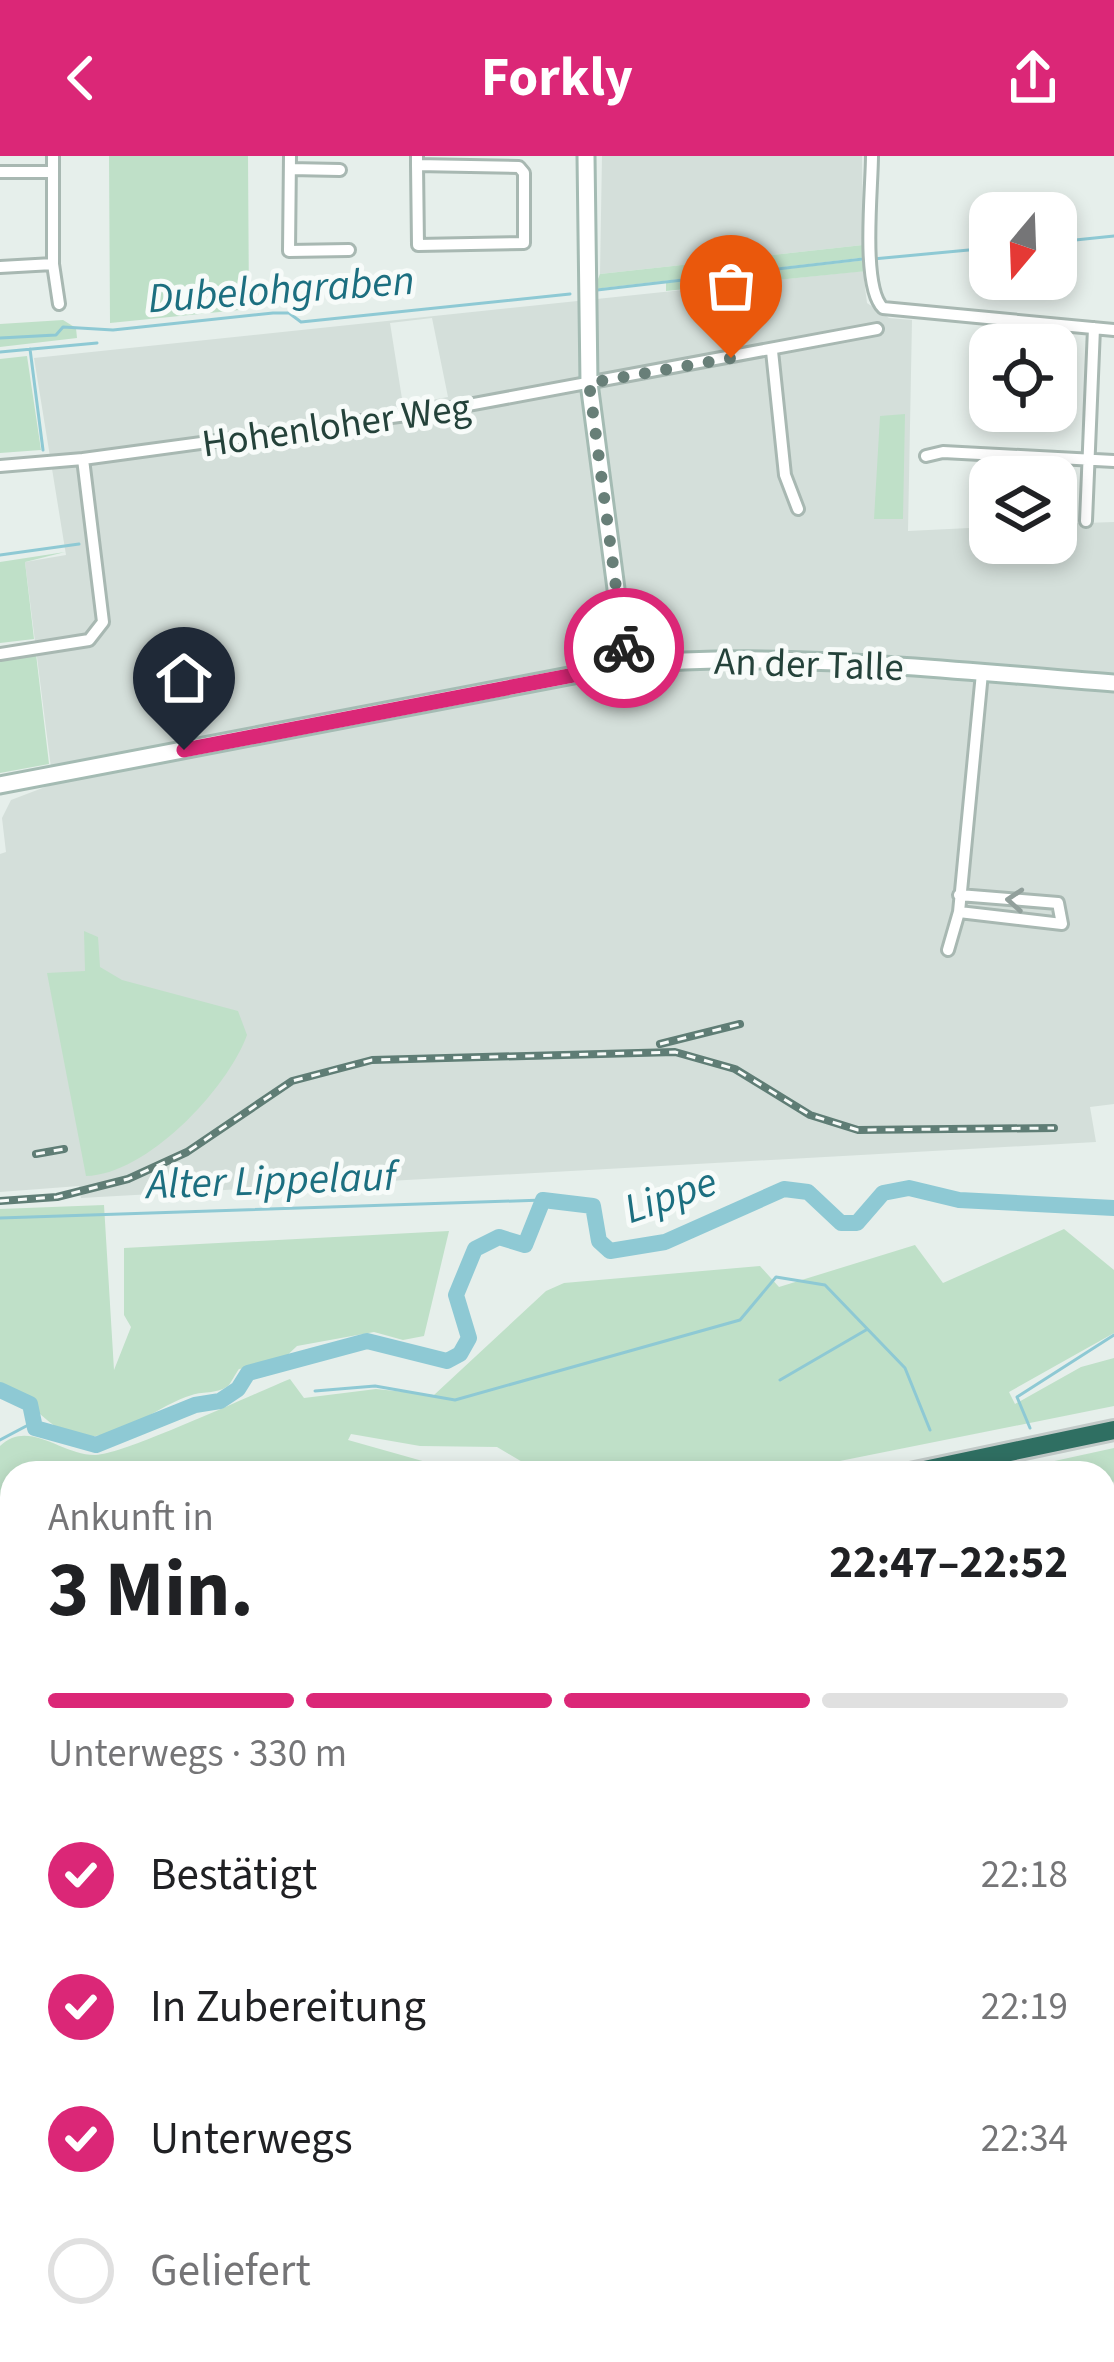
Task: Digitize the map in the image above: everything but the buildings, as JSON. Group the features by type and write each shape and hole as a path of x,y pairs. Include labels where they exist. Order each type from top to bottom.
{"highway":[{"path":"967,1461 1114,1430"}],"street":[{"path":"53,156 53,264 58,304"},
{"path":"586,156 589,383 626,665"},
{"path":"872,156 875,300 903,312 1114,330"},
{"path":"417,161 519,167 524,172 524,243 418,245 417,161"},
{"path":"340,170 290,162 289,251 349,250"},
{"path":"0,172 52,172"},
{"path":"0,267 53,264"},
{"path":"1086,521 1094,328"},
{"name":"Hohenloher Weg","path":"0,466 419,414 877,329"},
{"path":"772,351 784,475 798,508"},
{"path":"926,456 943,452 1114,461"},
{"path":"0,654 89,640 103,622 83,459"},
{"name":"An der Talle","path":"0,785 626,665 784,657 1114,683"},
{"path":"948,950 959,912 982,673"},
{"path":"959,895 1058,903 1062,919 959,912"}],"shaded area":[{"path":"602,156 862,156 863,245 600,274"},
{"path":"863,271 867,303 889,318 912,320 908,531 969,528 969,564 1077,564 1077,523 1114,522 1114,1104 1090,1107 1096,1142 81,1198 79,1186 0,1192 0,854 6,852 2,818 11,800 53,784 25,562 66,555 34,358","holes":["432,318 448,397 403,405 390,323"]}],"green space":[{"path":"109,156 248,156 249,309 110,323"},
{"path":"863,245 868,257 594,289 600,274"},
{"path":"867,260 867,271 666,291 666,282"},
{"path":"63,320 76,328 77,338 0,347 0,324"},
{"path":"27,356 41,450 0,453 0,359"},
{"path":"905,414 903,519 874,519 880,416"},
{"path":"65,552 25,562 34,639 0,643 0,562"},
{"path":"36,654 49,764 0,773 0,660"},
{"path":"84,931 98,937 100,967 122,980 238,1011 247,1035 222,1080 182,1126 134,1161 86,1176 47,973 85,971"},
{"path":"104,1205 114,1370 131,1327 124,1315 124,1248 449,1231 424,1336 403,1340 374,1332 297,1346 279,1363 239,1369 221,1390 178,1400 107,1434 76,1435 54,1425 21,1396 0,1385 0,1209"},
{"path":"1064,1229 1114,1270 1114,1333 1009,1392 1015,1404 1081,1367 1114,1358 1114,1406 840,1461 521,1461 497,1447 420,1446 351,1434 348,1440 422,1461 0,1461 0,1446 22,1436 83,1454 111,1452 290,1379 304,1398 376,1389 434,1395 546,1291 564,1283 760,1266 779,1287 915,1245 943,1283"},
{"path":"1114,1448 1114,1461 1054,1461"}],"waterway":[{"name":"Dubelohgraben","path":"1077,240 1114,236"},
{"name":"Dubelohgraben","path":"873,259 969,250"},
{"name":"Dubelohgraben","path":"597,290 863,259"},
{"name":"Dubelohgraben","path":"0,338 56,335 63,327 113,330 273,313 289,313 301,322 570,294"},
{"name":"Dubelohgraben","path":"0,352 97,343"},
{"path":"30,349 43,450"},
{"path":"0,555 79,544"},
{"name":"Lippe","path":"0,1390 30,1404 35,1428 96,1445 195,1405 220,1401 238,1389 248,1373 367,1341 447,1361 460,1354 469,1338 456,1295 475,1249 499,1237 525,1245 543,1200 593,1206 599,1241 610,1251 665,1242 784,1189 808,1192 841,1223 857,1223 883,1193 909,1188 959,1200 1114,1208"},
{"name":"Alter Lippelauf","path":"0,1218 543,1200"},
{"path":"315,1391 375,1386 455,1400 740,1320 776,1277 825,1285 905,1368 930,1430"},
{"path":"780,1380 866,1330"},
{"path":"1030,1428 1017,1397 1114,1335"},
{"path":"0,1440 32,1423"}],"railway":[{"path":"660,1044 740,1024"},
{"path":"0,1201 57,1197 128,1179 187,1152 292,1081 372,1060 675,1052 735,1069 810,1115 858,1130 1054,1128"},
{"path":"36,1154 64,1149"}],"way so far":[{"path":"624,648 589,383 731,358"}],"route":[{"path":"184,750 626,665 624,648"}]}
